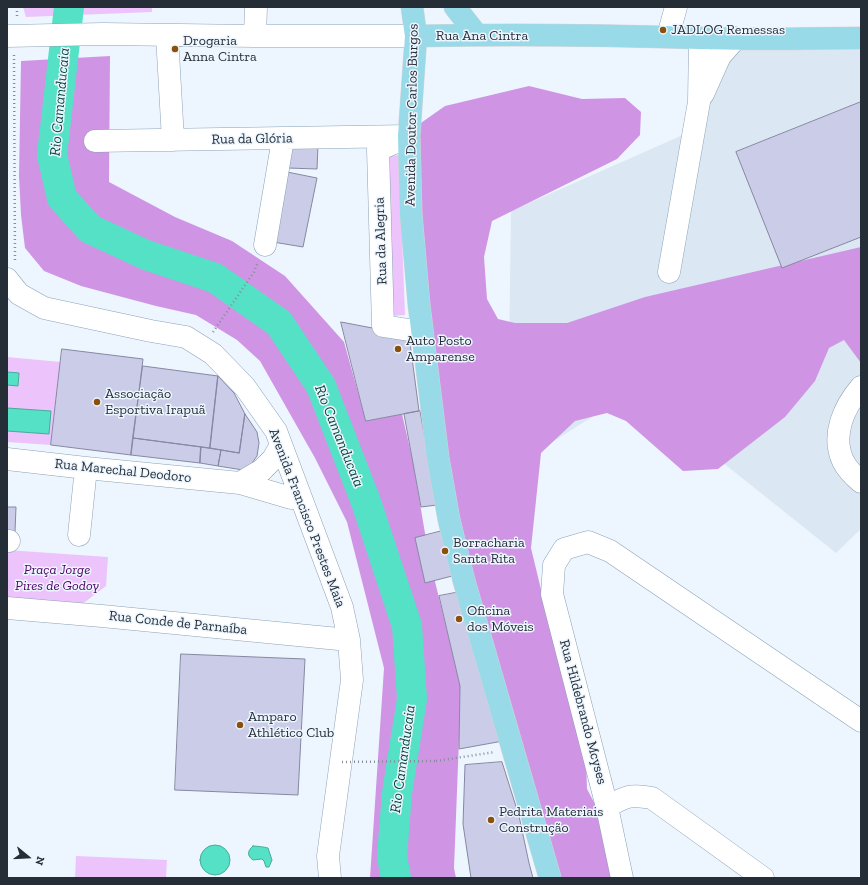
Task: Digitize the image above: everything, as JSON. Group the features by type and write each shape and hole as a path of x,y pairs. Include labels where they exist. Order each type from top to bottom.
{"main road":[{"name":"Avenida Doutor Carlos Burgos","path":"412,7 416,36 409,136 411,214 419,305 438,458 448,520 464,581 550,878"},
{"path":"416,36 424,7"},
{"path":"455,7 477,35"},
{"name":"Rua Ana Cintra","path":"416,36 477,35 668,36 700,38 861,38"}],"street":[{"path":"255,36 256,7"},
{"path":"668,36 676,7"},
{"name":"Rua Ana Cintra","path":"14,36 103,34 416,36"},
{"path":"168,35 173,140"},
{"path":"669,272 699,102 700,38"},
{"path":"699,102 720,56 736,38"},
{"name":"Rua da Glória","path":"95,141 409,136"},
{"name":"Rua da Alegria","path":"409,136 378,150 383,326 422,332"},
{"path":"265,245 283,139"},
{"name":"Avenida Francisco Prestes Maia","path":"11,272 19,294 44,308 186,337 213,354 245,387 276,431 342,607 349,640 352,680 328,856 330,878"},
{"path":"861,387 852,398 841,420 837,439 843,461 851,473 861,482"},
{"path":"240,483 262,470 273,459 281,445"},
{"name":"Rua Marechal Deodoro","path":"7,459 240,483 291,498 301,498"},
{"path":"79,535 86,468"},
{"name":"Rua Hildebrando Mcyses","path":"622,878 607,807 552,594 554,565 564,549 588,542 610,551 861,722"},
{"name":"Rua Conde de Parnaíba","path":"7,608 349,640"},
{"path":"607,807 621,799 636,795 652,798 763,878"}],"path":[{"path":"11,272 14,60"},
{"path":"212,334 254,272"},
{"path":"342,762 436,761 513,749"},
{"path":"353,769 354,761"}],"shaded area":[{"path":"695,38 861,41 861,529 836,553 633,391 554,441 509,357 511,211 685,134"},
{"path":"110,56 109,182 175,217 232,241 285,276 344,342 366,421 402,414 413,462 429,557 461,688 454,868 456,878 370,878 384,668 347,522 315,458 260,361 237,340 196,315 81,286 44,271 25,248 21,215 19,176 21,61"},
{"path":"529,86 582,99 625,98 641,112 640,135 617,159 492,221 484,257 487,299 498,319 515,323 567,323 645,297 861,247 861,363 844,340 829,348 815,381 785,417 718,469 683,471 626,421 607,413 575,421 541,453 531,548 559,664 586,760 587,789 596,806 616,878 556,878 488,669 453,487 425,315 418,125 445,106"},
{"path":"7,372 19,373 18,386 7,385"},
{"path":"7,408 51,411 49,434 7,431"},
{"path":"215,845 226,849 230,860 226,871 215,875 204,871 200,860 204,849"},
{"path":"253,846 268,848 272,860 269,867 266,867 262,859 253,860 250,857 249,852"}],"green space":[{"path":"23,7 152,7 152,12 26,17"},
{"path":"399,155 405,315 391,316 386,156"},
{"path":"7,357 61,362 51,445 7,442"},
{"name":"Praça Jorge Pires de Godoy","path":"7,550 108,557 106,586 81,605 7,599"},
{"path":"76,856 167,860 166,878 75,878"}],"building":[{"path":"861,102 861,237 782,268 736,152"},
{"path":"288,144 318,145 317,169 288,168"},
{"path":"287,172 317,178 303,247 273,242"},
{"path":"341,322 409,335 419,411 366,421"},
{"name":"Associação Esportiva Irapuã","path":"62,349 143,359 131,455 51,445"},
{"path":"143,366 218,376 210,448 133,438"},
{"path":"218,376 234,393 245,414 239,453 210,448"},
{"path":"420,411 437,505 421,507 404,414"},
{"path":"245,414 257,432 259,443 257,456 250,466 243,470 218,466 221,450 239,453"},
{"path":"133,438 201,447 200,463 131,455"},
{"path":"201,447 221,450 218,466 200,463"},
{"path":"7,507 16,507 15,532 7,532"},
{"path":"446,530 456,575 425,583 415,538"},
{"path":"460,592 503,741 459,749 460,686 439,596"},
{"name":"Amparo Athlético Club","path":"181,654 305,659 298,795 175,790"},
{"name":"Pedrita Materiais Construção","path":"502,762 519,816 533,878 471,878 463,824 465,765"}],"waterway":[{"name":"Rio Camanducaia","path":"69,7 52,155 62,198 90,229 146,255 215,278 279,323 321,386 366,502 407,626 412,699 397,793 392,856 396,878"}],"place":[{"name":"JADLOG Remessas","path":"663,30"},
{"name":"Drogaria Anna Cintra","path":"175,49"},
{"name":"Auto Posto Amparense","path":"398,349"},
{"name":"Associação Esportiva Irapuã","path":"97,402"},
{"name":"Borracharia Santa Rita","path":"445,551"},
{"name":"Oficina dos Móveis","path":"459,619"},
{"name":"Amparo Athlético Club","path":"240,725"},
{"name":"Pedrita Materiais Construção","path":"491,820"}]}
